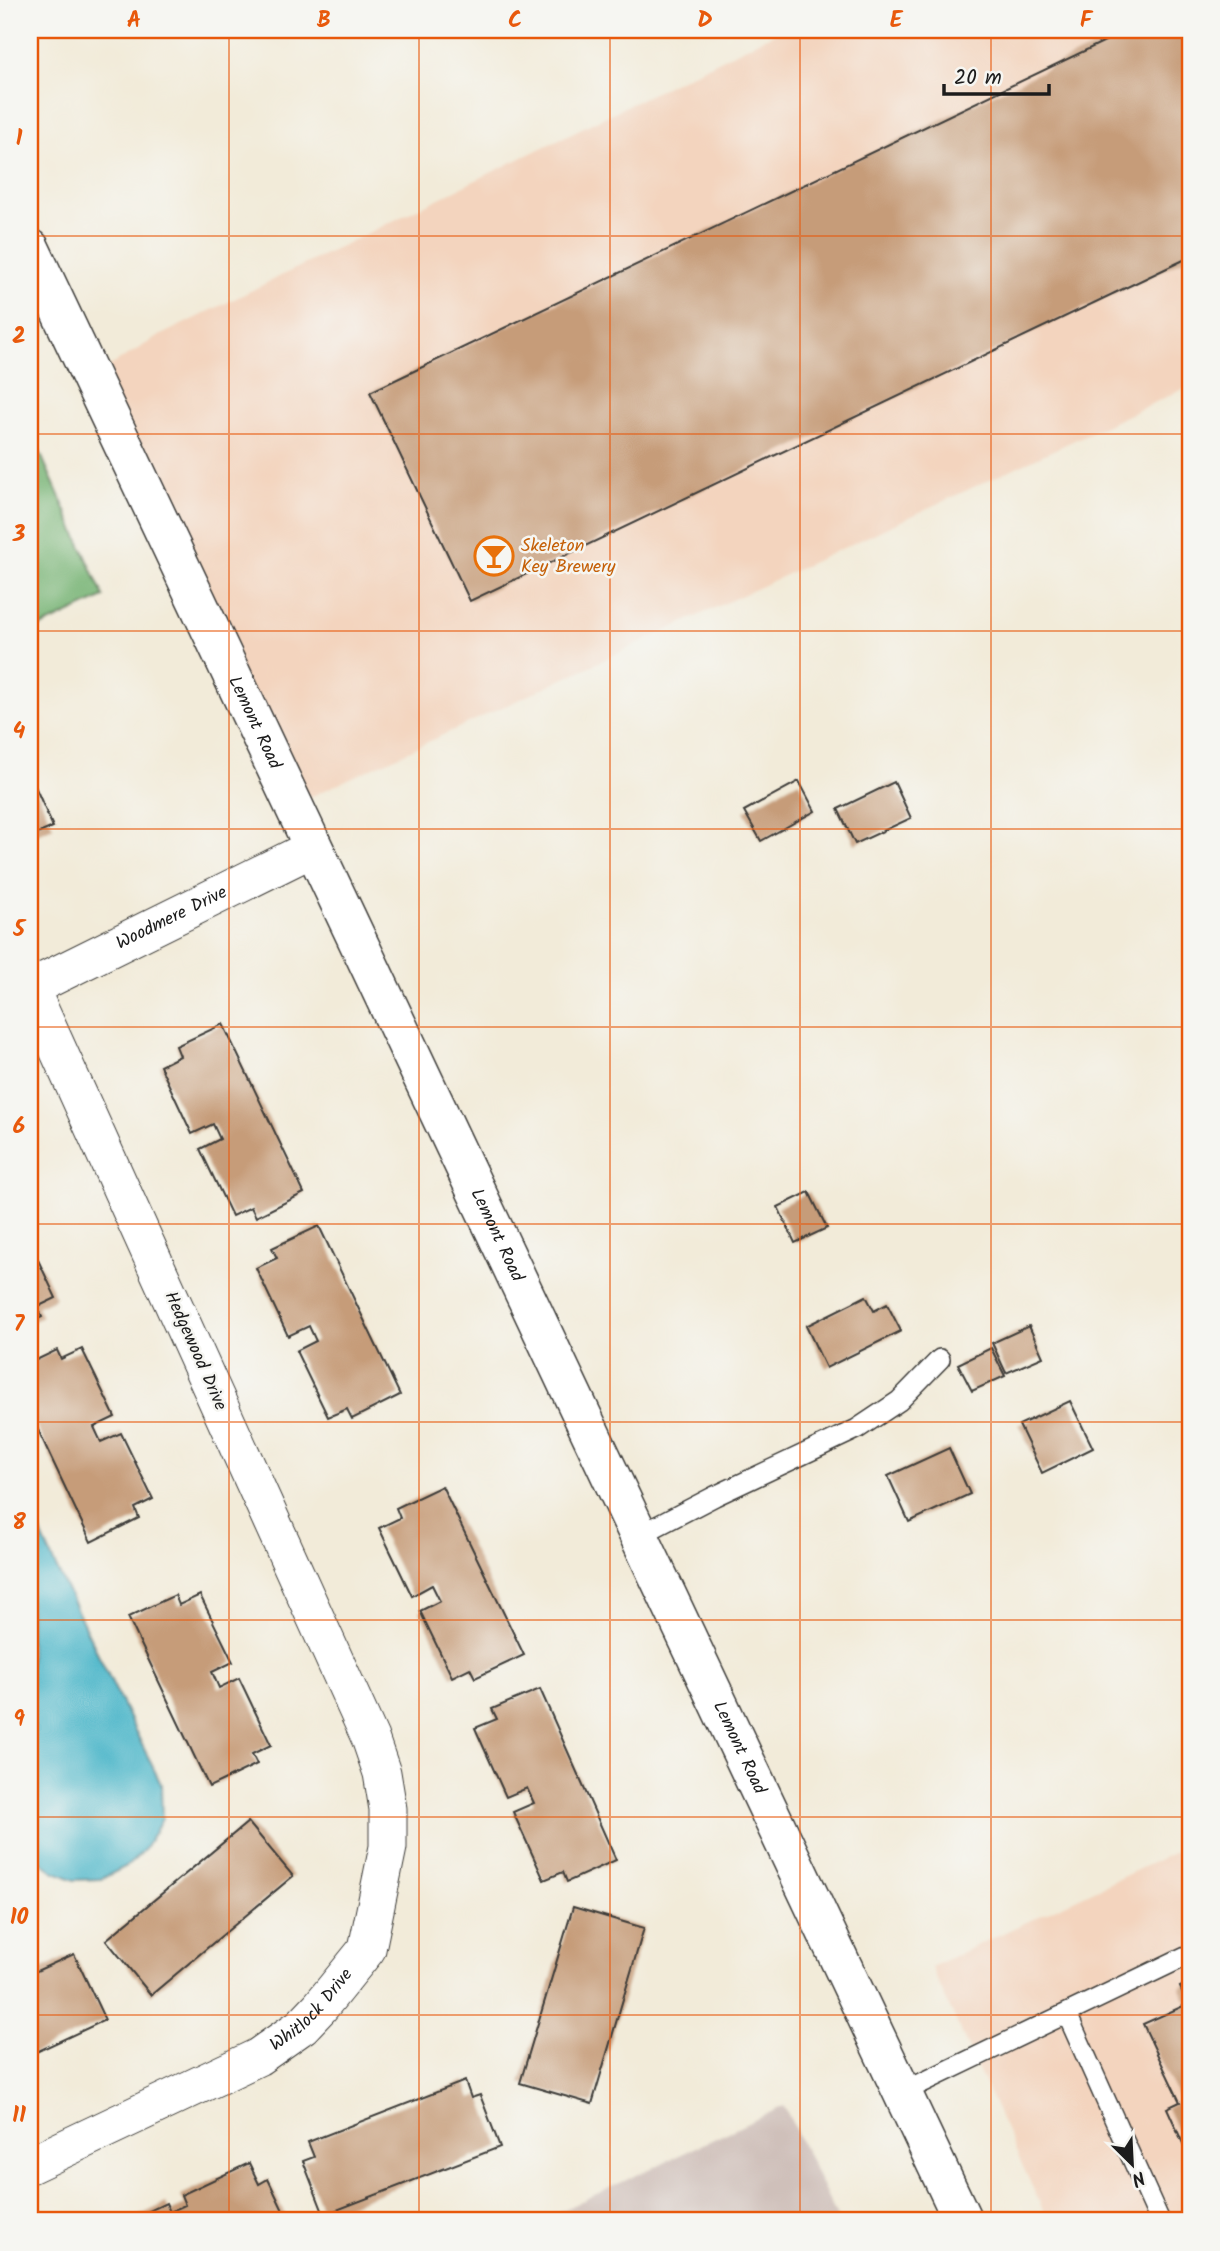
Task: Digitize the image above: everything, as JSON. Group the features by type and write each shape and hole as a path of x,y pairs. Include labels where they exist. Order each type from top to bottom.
{"main road":[{"name":"Lemont Road","path":"30,248 963,2221"}],"street":[{"name":"Woodmere Drive","path":"30,987 313,848"},
{"name":"Hedgewood Drive","path":"30,987 360,1715"},
{"name":"Whitlock Drive","path":"30,2165 258,2057 302,2026 367,1950 388,1847 388,1809 382,1773 360,1715"}],"lane":[{"path":"638,1536 715,1496 857,1429 899,1401 940,1359"},
{"path":"901,2093 1190,1954"},
{"path":"1067,2014 1160,2221"}],"shaded area":[{"path":"781,30 1190,30 1190,386 293,805 91,378 159,336"},
{"path":"1190,1845 1190,2221 1048,2221 931,1967"},
{"path":"784,2106 839,2221 539,2221"}],"green space":[{"path":"30,430 104,597 30,632"}],"water":[{"path":"30,1507 53,1561 161,1784 162,1819 145,1849 129,1865 101,1879 74,1880 53,1871 30,1854"}],"building":[{"path":"1128,30 1190,30 1190,257 470,601 370,392"},
{"path":"30,775 53,827 30,837"},
{"path":"799,781 815,811 761,841 744,811"},
{"path":"894,782 911,818 855,844 838,809"},
{"path":"223,1024 304,1193 256,1217 251,1207 232,1216 200,1149 220,1139 213,1124 192,1134 160,1066 180,1056 176,1046"},
{"path":"809,1192 827,1228 795,1243 778,1207"},
{"path":"319,1226 400,1395 352,1419 347,1409 328,1417 296,1351 316,1341 309,1326 288,1336 256,1268 277,1258 272,1248"},
{"path":"30,1243 56,1298 37,1307 42,1317 30,1323"},
{"path":"866,1296 874,1311 887,1304 901,1331 826,1368 806,1326"},
{"path":"1029,1326 1043,1357 1006,1373 992,1343"},
{"path":"991,1348 1005,1376 972,1391 958,1364"},
{"path":"82,1349 115,1417 94,1427 101,1442 121,1433 153,1499 135,1508 139,1518 91,1542 30,1413 30,1363 57,1350 61,1359"},
{"path":"1070,1401 1093,1448 1042,1473 1019,1425"},
{"path":"949,1448 970,1494 909,1522 888,1476"},
{"path":"442,1486 524,1655 475,1678 470,1668 452,1677 420,1611 440,1601 432,1585 412,1596 379,1528 400,1518 396,1508"},
{"path":"175,1595 179,1605 200,1595 233,1662 212,1672 219,1688 239,1678 271,1745 252,1754 257,1764 209,1787 128,1617"},
{"path":"540,1689 616,1860 567,1882 563,1872 544,1880 513,1812 534,1803 527,1788 506,1797 475,1728 497,1719 492,1709"},
{"path":"248,1822 293,1876 151,1995 106,1940"},
{"path":"573,1907 644,1928 592,2104 520,2083"},
{"path":"74,1954 105,2020 30,2055 30,1974"},
{"path":"1190,1982 1190,2159 1167,2108 1180,2102 1143,2024 1188,2004 1180,1987"},
{"path":"465,2081 471,2098 480,2095 500,2147 324,2215 303,2161 314,2157 308,2142"},
{"path":"249,2163 259,2184 268,2179 288,2221 128,2221 166,2203 170,2212 185,2205 181,2195"}],"place":[{"name":"Skeleton Key Brewery","path":"494,556"}]}
